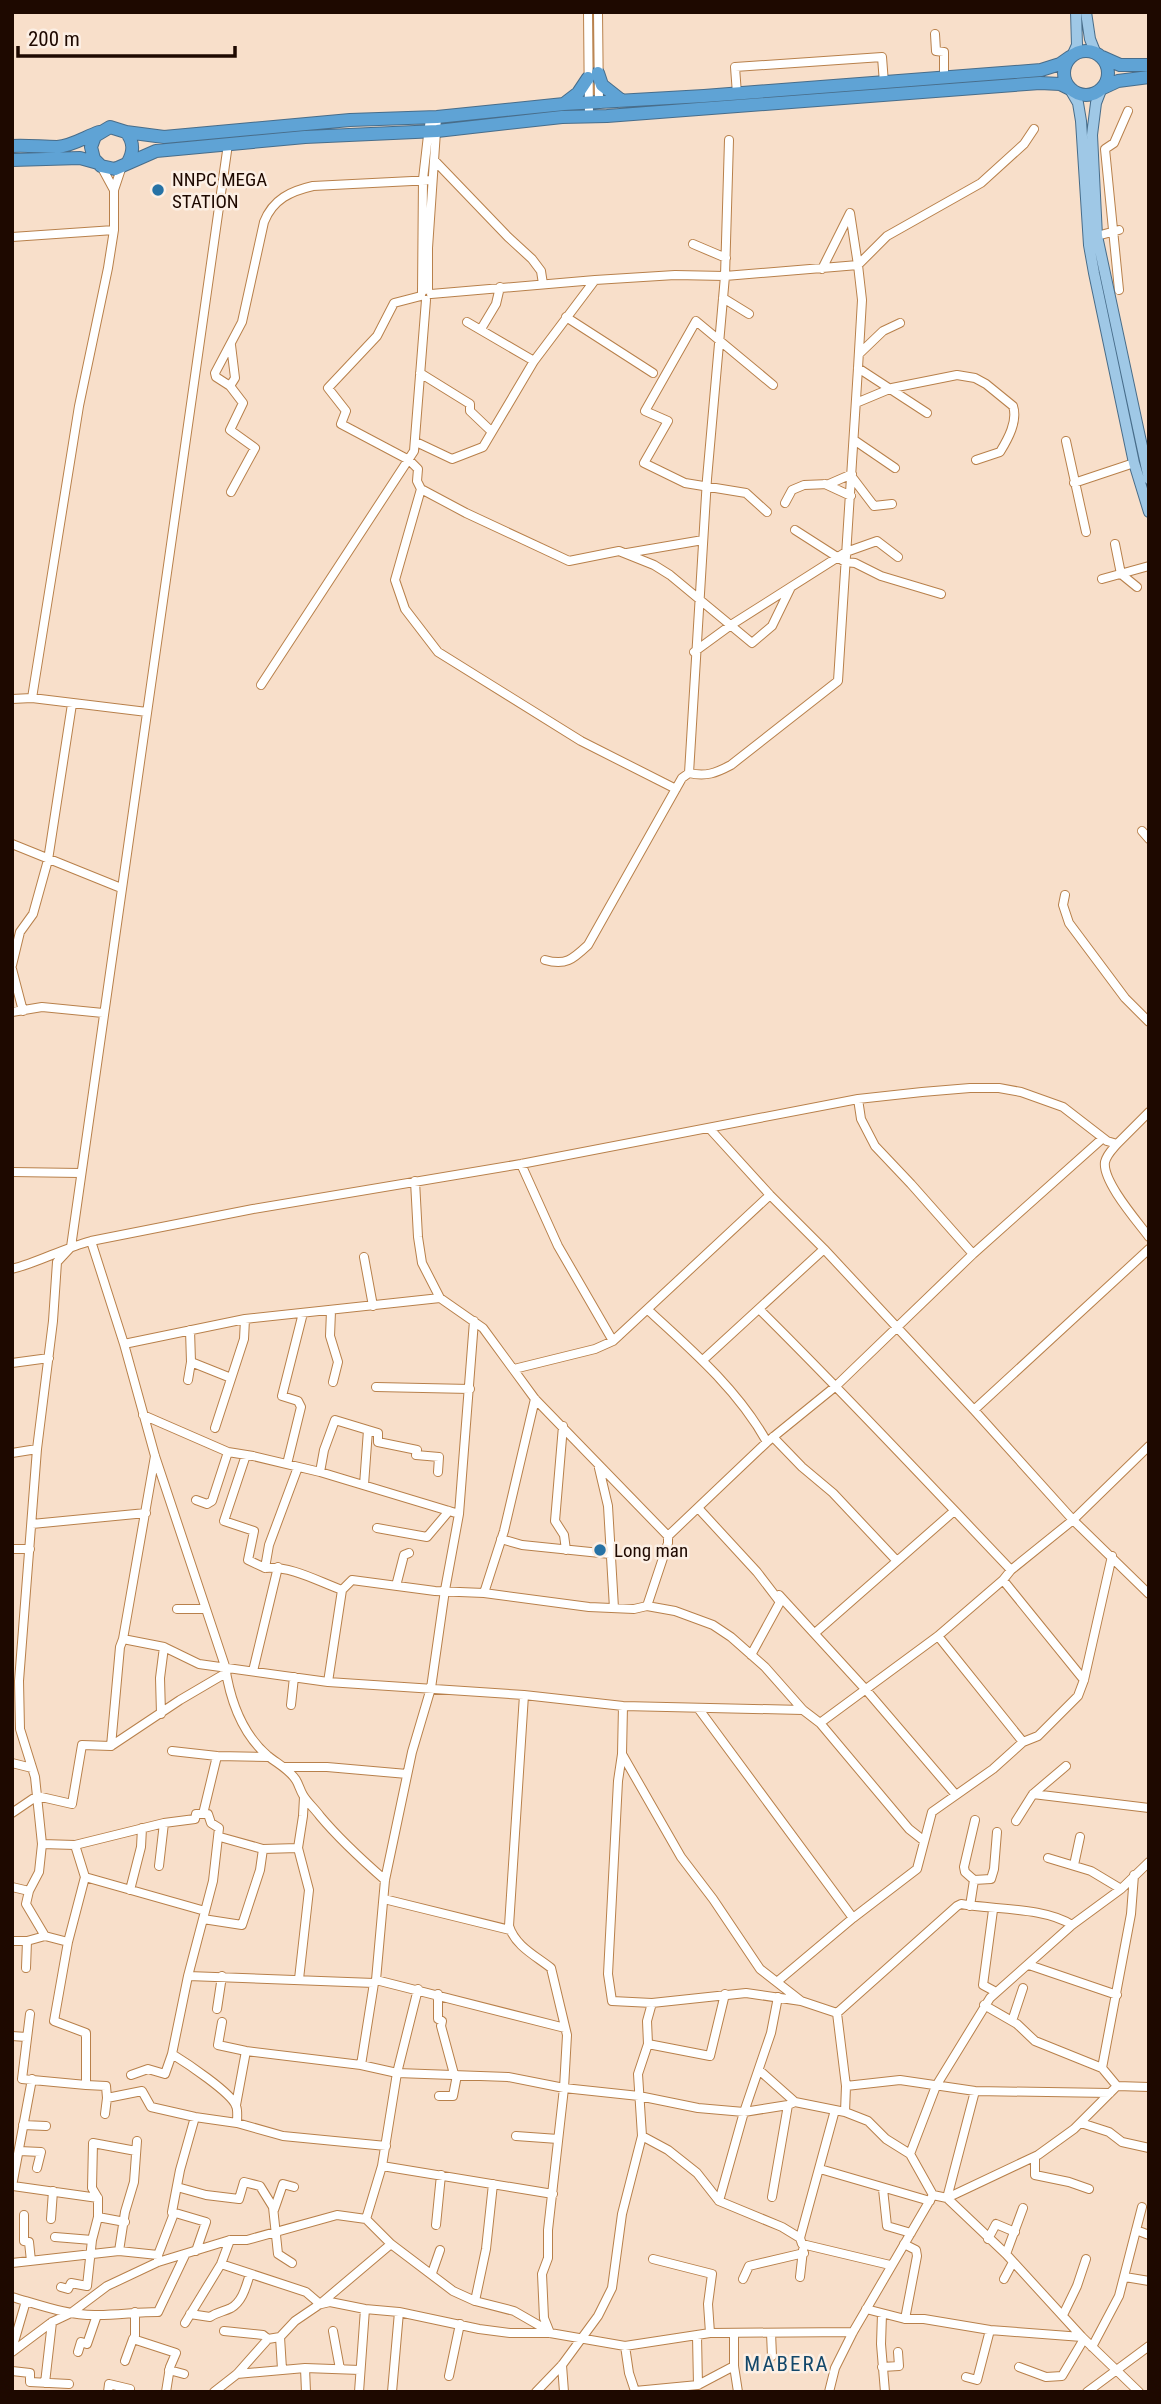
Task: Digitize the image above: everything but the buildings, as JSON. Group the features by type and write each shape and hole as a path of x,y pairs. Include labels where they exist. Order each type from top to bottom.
{"highway":[{"path":"12,160 80,158 115,169 156,151 434,131 562,117 594,110 621,100 1041,70 1060,64 1083,51 1120,65 1149,65"},
{"path":"1098,55 1106,64 1108,73 1102,89"},
{"path":"1071,57 1063,74 1071,90"},
{"path":"564,103 578,93 593,75 621,100"},
{"path":"12,146 57,147 116,127 126,132 164,137 350,120 434,117 564,103 594,110 1040,83 1056,83 1084,96 1118,81 1149,77"},
{"path":"99,132 91,147 100,165"},
{"path":"125,164 133,150 126,132"}],"main road":[{"path":"1071,57 1077,44 1076,12"},
{"path":"1086,12 1090,39 1098,55"},
{"path":"1102,89 1096,103 1092,135 1097,236 1149,479"},
{"path":"1071,90 1078,103 1082,121 1089,239 1094,273 1134,463 1149,512"}],"street":[{"path":"588,12 594,110"},
{"path":"593,75 598,12"},
{"path":"935,34 936,51 944,52 944,78"},
{"path":"737,93 735,67 814,61 881,57 884,83"},
{"path":"1119,290 1116,231 1105,149 1114,144 1128,111"},
{"path":"428,179 435,161 434,117"},
{"path":"791,587 772,626 752,643 654,565 620,551 569,561 421,489 417,481 418,469 409,460 341,424 346,411 328,388 377,336 394,303 426,294 595,280 675,275 725,276 858,265 887,236 981,184 1024,144 1034,129"},
{"path":"261,685 409,460 416,442 414,438 426,294 428,179 434,131"},
{"path":"545,960 564,963 588,945 676,789 689,773 706,486 725,276 729,140"},
{"path":"46,1936 26,1905 29,1891 39,1872 42,1844 32,1768 16,1728 37,1449 49,1358 57,1262 71,1247 228,144"},
{"path":"435,161 532,259 541,271 543,284"},
{"path":"32,698 79,406 114,230 114,190 125,164"},
{"path":"100,165 114,190"},
{"path":"231,492 255,448 230,430 243,403 215,373 242,322 267,214 279,200 297,190 313,186 428,179"},
{"path":"696,652 731,625 791,587 841,560 846,552 862,300 850,214 822,270"},
{"path":"12,237 114,230"},
{"path":"1097,236 1116,231"},
{"path":"693,244 726,258"},
{"path":"416,442 452,459 483,447 534,361 595,280"},
{"path":"481,329 496,304 500,287"},
{"path":"723,298 749,314"},
{"path":"566,317 653,373"},
{"path":"767,512 746,493 685,483 644,463 668,421 645,411 696,321 773,385"},
{"path":"467,322 534,361"},
{"path":"859,354 883,331 900,323"},
{"path":"230,386 235,378 231,345"},
{"path":"858,368 927,413"},
{"path":"420,373 470,404 470,411 491,431"},
{"path":"856,403 890,389 957,375 975,378 1001,396 1015,410 1009,436 1000,452 976,460"},
{"path":"854,440 895,468"},
{"path":"1066,441 1086,532"},
{"path":"1074,484 1134,463"},
{"path":"785,503 792,490 804,485 825,484 852,476"},
{"path":"852,476 874,506 892,504"},
{"path":"825,484 850,496"},
{"path":"421,489 396,580 405,609 438,652 581,741 676,789"},
{"path":"795,530 841,560 855,563 881,576 941,594"},
{"path":"625,553 703,540"},
{"path":"846,552 877,541 898,557"},
{"path":"1115,544 1121,574 1137,587"},
{"path":"689,773 708,775 731,765 838,681 844,617 841,560"},
{"path":"1102,579 1149,566"},
{"path":"12,699 32,698 146,712"},
{"path":"23,1011 12,967 16,932 33,914 48,860 72,704"},
{"path":"1142,831 1149,839"},
{"path":"12,844 121,888"},
{"path":"1065,895 1063,905 1069,923 1125,998 1149,1022"},
{"path":"12,1012 42,1007 103,1013"},
{"path":"12,1269 91,1241 253,1209 521,1164 858,1099 970,1088 1010,1090 1063,1107 1076,1114 1103,1138 1117,1144"},
{"path":"858,1099 862,1119 875,1146 972,1254"},
{"path":"1149,1112 1108,1154 1105,1162 1108,1180 1149,1237"},
{"path":"709,1128 974,1410 1073,1520 1149,1594"},
{"path":"668,1536 770,1440 836,1385 972,1254 1103,1138"},
{"path":"521,1164 558,1246 613,1341"},
{"path":"12,1171 80,1173"},
{"path":"415,1181 422,1263 440,1298 483,1328 535,1399 668,1536 647,1606"},
{"path":"514,1368 595,1349 613,1341 770,1195"},
{"path":"91,1241 155,1456 225,1670 232,1702 245,1728 269,1757 285,1767 297,1781 304,1797 346,1847 385,1880"},
{"path":"974,1410 1149,1248"},
{"path":"703,1360 824,1249"},
{"path":"364,1257 373,1306"},
{"path":"124,1345 245,1319 440,1298"},
{"path":"648,1310 703,1360 770,1440 833,1493 896,1560"},
{"path":"760,1310 836,1385 953,1512 1011,1570"},
{"path":"331,1311 330,1336 338,1362 333,1382"},
{"path":"287,1464 301,1407 298,1401 282,1396 303,1313"},
{"path":"215,1428 244,1339 245,1319"},
{"path":"361,2065 375,1981 385,1880 407,1774 431,1688 458,1514 474,1321"},
{"path":"188,1380 191,1362 190,1329"},
{"path":"12,1363 49,1358"},
{"path":"191,1362 231,1378"},
{"path":"376,1387 470,1389"},
{"path":"484,1593 501,1539 535,1399"},
{"path":"143,1415 229,1452 298,1466 458,1514"},
{"path":"320,1472 335,1420 378,1433 378,1441 417,1450 416,1455 439,1458 438,1472"},
{"path":"563,1426 555,1521 564,1535 566,1550"},
{"path":"364,1485 368,1430"},
{"path":"820,1724 938,1636 1011,1570 1073,1520 1149,1446"},
{"path":"12,1453 37,1449"},
{"path":"196,1500 207,1504 212,1501 229,1452"},
{"path":"247,1455 225,1521 254,1531 248,1560 265,1568 278,1567 342,1590"},
{"path":"111,1746 113,1700 120,1647 150,1495 150,1471 155,1456"},
{"path":"598,1465 608,1506 614,1608"},
{"path":"265,1568 269,1545 298,1466"},
{"path":"699,1509 757,1572 779,1602"},
{"path":"377,1528 427,1537 449,1511"},
{"path":"816,1633 953,1512"},
{"path":"32,1524 146,1513"},
{"path":"501,1539 522,1545 610,1554"},
{"path":"12,1549 30,1549"},
{"path":"397,1586 404,1555 409,1553"},
{"path":"778,1981 917,1869 932,1812 993,1769 1023,1742 1038,1736 1078,1696 1112,1556"},
{"path":"253,1671 278,1567"},
{"path":"328,1682 342,1590 356,1579 397,1586 484,1593 521,1600 634,1609 647,1606 675,1611 713,1625 751,1655 803,1710 820,1724 909,1829 923,1840"},
{"path":"1003,1580 1084,1680"},
{"path":"751,1655 779,1602 779,1595 867,1690 957,1795"},
{"path":"177,1609 205,1609"},
{"path":"938,1636 1023,1742"},
{"path":"123,1640 164,1647 194,1662 225,1670 253,1671 328,1682 524,1695 623,1706 803,1710"},
{"path":"161,1714 160,1678 164,1647"},
{"path":"12,1813 37,1796 72,1804 82,1745 111,1746 225,1670"},
{"path":"291,1705 294,1677"},
{"path":"524,1695 510,1930 518,1943 551,1968 565,2028 564,2088 548,2230 548,2258 542,2274 548,2332"},
{"path":"623,1706 608,1974 612,2001 652,2003 747,1993 801,2001 837,2013"},
{"path":"698,1708 853,1918"},
{"path":"172,1751 217,1756 269,1757"},
{"path":"622,1754 681,1857 760,1969 801,2001"},
{"path":"203,1814 217,1756"},
{"path":"12,1763 32,1768"},
{"path":"1016,1821 1033,1794 1066,1766"},
{"path":"285,1767 327,1767 407,1774"},
{"path":"1033,1794 1149,1808"},
{"path":"299,1979 309,1890 298,1848 304,1797"},
{"path":"42,1844 75,1844 163,1823 195,1819 196,1814 208,1814 211,1823 219,1828 220,1837 204,1915 165,2074 148,2069 131,2075"},
{"path":"975,1820 964,1867 965,1872 974,1880 992,1879 997,1832"},
{"path":"159,1866 163,1823"},
{"path":"130,1890 141,1847 142,1828"},
{"path":"220,1837 263,1849 298,1848"},
{"path":"1074,1865 1080,1837"},
{"path":"75,1844 85,1877 68,1942 54,2021 86,2033 86,2085"},
{"path":"85,1877 242,1925 260,1870 263,1849"},
{"path":"1048,1858 1091,1871 1121,1889"},
{"path":"910,2154 936,2086 984,2005 1149,1862"},
{"path":"1102,2068 1131,1914 1134,1875"},
{"path":"970,1906 974,1880"},
{"path":"12,1886 29,1891"},
{"path":"384,1899 510,1930"},
{"path":"837,2013 957,1906 1044,1914 1064,1920 1072,1926"},
{"path":"993,1910 983,1985 996,1992"},
{"path":"12,1941 27,1941 46,1936 68,1942"},
{"path":"26,1968 27,1941"},
{"path":"1030,1965 1116,1995"},
{"path":"188,1976 375,1981 418,1989 565,2028"},
{"path":"217,2009 222,1976"},
{"path":"1012,2021 1023,1988"},
{"path":"366,2219 382,2165 397,2073 418,1989"},
{"path":"438,1994 438,2019 442,2021 441,2026 455,2074 453,2096 439,2096"},
{"path":"649,2044 710,2056 725,1994"},
{"path":"719,2201 744,2112 771,2033 778,1997"},
{"path":"536,2392 562,2365 598,2316 612,2288 622,2214 642,2136 638,2074 649,2044 647,2021 652,2003"},
{"path":"984,2005 1012,2021 1035,2041 1102,2068 1117,2086"},
{"path":"837,2013 846,2086 845,2112"},
{"path":"30,2014 22,2079 106,2085 104,2114"},
{"path":"222,2022 218,2045 361,2065 397,2073 508,2077 564,2088 639,2096 698,2108 744,2112 792,2104 845,2112 868,2121 886,2139 910,2154 932,2198"},
{"path":"12,2036 26,2037"},
{"path":"237,2123 236,2105 246,2051"},
{"path":"172,2054 206,2076 236,2105"},
{"path":"759,2070 792,2104"},
{"path":"32,2079 12,2186 97,2198"},
{"path":"846,2086 900,2080 975,2091 1110,2093"},
{"path":"820,2169 883,2189 932,2198 947,2197 1035,2157 1081,2123 1117,2086 1149,2087"},
{"path":"107,2098 142,2091 151,2107 195,2117 237,2123 283,2136 386,2146"},
{"path":"947,2197 975,2091"},
{"path":"772,2197 792,2104"},
{"path":"800,2277 802,2245 835,2110"},
{"path":"12,2351 51,2322 71,2313 107,2287 158,2259 171,2224 177,2187 195,2117"},
{"path":"1081,2123 1109,2132 1122,2142 1149,2148"},
{"path":"23,2125 46,2126"},
{"path":"516,2136 558,2139"},
{"path":"642,2136 668,2150 697,2173 719,2201 782,2227 802,2245 890,2265"},
{"path":"119,2251 125,2212 134,2182 137,2141"},
{"path":"61,2287 68,2288 71,2283 87,2286 92,2240 98,2217 97,2198 92,2188 93,2143 136,2151"},
{"path":"19,2151 41,2152 37,2168"},
{"path":"1035,2157 1035,2175 1090,2189"},
{"path":"382,2165 553,2194"},
{"path":"436,2225 441,2175"},
{"path":"177,2187 206,2195 239,2199 244,2182 260,2186 268,2196 273,2213 278,2254 292,2263"},
{"path":"273,2213 283,2184 294,2188"},
{"path":"475,2301 485,2259 493,2184"},
{"path":"883,2189 887,2225 911,2232"},
{"path":"51,2219 53,2192"},
{"path":"947,2197 1006,2254 1130,2389 1139,2392"},
{"path":"828,2392 835,2368 853,2332 890,2265 932,2198"},
{"path":"1092,2347 1119,2296 1142,2207"},
{"path":"1006,2254 1023,2208"},
{"path":"172,2212 206,2222 197,2251"},
{"path":"24,2215 24,2241 29,2242 31,2261"},
{"path":"12,2263 119,2251 158,2259 185,2255 230,2240 247,2240 277,2233 337,2215 366,2219 391,2244 453,2291 475,2301 513,2311 548,2332"},
{"path":"98,2217 125,2222"},
{"path":"988,2239 996,2224 1014,2232"},
{"path":"1136,2230 1149,2235"},
{"path":"55,2237 92,2240"},
{"path":"185,2323 220,2264 230,2240"},
{"path":"215,2392 237,2374 268,2339 280,2337 295,2321 391,2244"},
{"path":"904,2244 916,2250 917,2256 905,2319"},
{"path":"743,2278 749,2266 802,2245"},
{"path":"432,2273 440,2250"},
{"path":"12,2297 71,2313 97,2315 158,2312 185,2255"},
{"path":"653,2259 712,2274 708,2304 710,2333"},
{"path":"1063,2315 1086,2259"},
{"path":"1004,2279 1013,2262"},
{"path":"220,2264 306,2291 318,2305"},
{"path":"190,2314 210,2317 237,2304 250,2274"},
{"path":"1125,2277 1149,2280"},
{"path":"12,2351 26,2301"},
{"path":"318,2305 330,2302 510,2333 548,2332 625,2346 710,2333 853,2332"},
{"path":"359,2392 365,2309"},
{"path":"866,2309 905,2319 1083,2338"},
{"path":"125,2361 135,2336 135,2312"},
{"path":"392,2392 399,2312"},
{"path":"882,2314 885,2392"},
{"path":"78,2352 80,2342 88,2344 97,2315"},
{"path":"45,2383 51,2322"},
{"path":"449,2376 460,2324"},
{"path":"966,2377 977,2380 990,2330"},
{"path":"224,2331 263,2335 268,2339"},
{"path":"334,2331 340,2369"},
{"path":"734,2333 734,2366 738,2392"},
{"path":"771,2333 772,2356"},
{"path":"697,2336 698,2385"},
{"path":"280,2337 282,2369"},
{"path":"1019,2367 1046,2377 1062,2376 1083,2338"},
{"path":"133,2339 176,2353 169,2370 166,2392"},
{"path":"625,2346 633,2391 680,2389 698,2385 734,2366"},
{"path":"1087,2392 1149,2346"},
{"path":"882,2367 899,2365 898,2352"},
{"path":"562,2365 564,2392"},
{"path":"237,2374 305,2368 359,2370"},
{"path":"305,2368 306,2392"},
{"path":"169,2370 184,2374"},
{"path":"12,2371 30,2373 30,2382 69,2384"},
{"path":"108,2392 109,2384 130,2390 133,2377"}],"place":[{"name":"NNPC MEGA STATION","path":"158,190"},
{"name":"Long man","path":"600,1550"}],"district":[{"name":"MABERA","path":"787,2364"}]}
